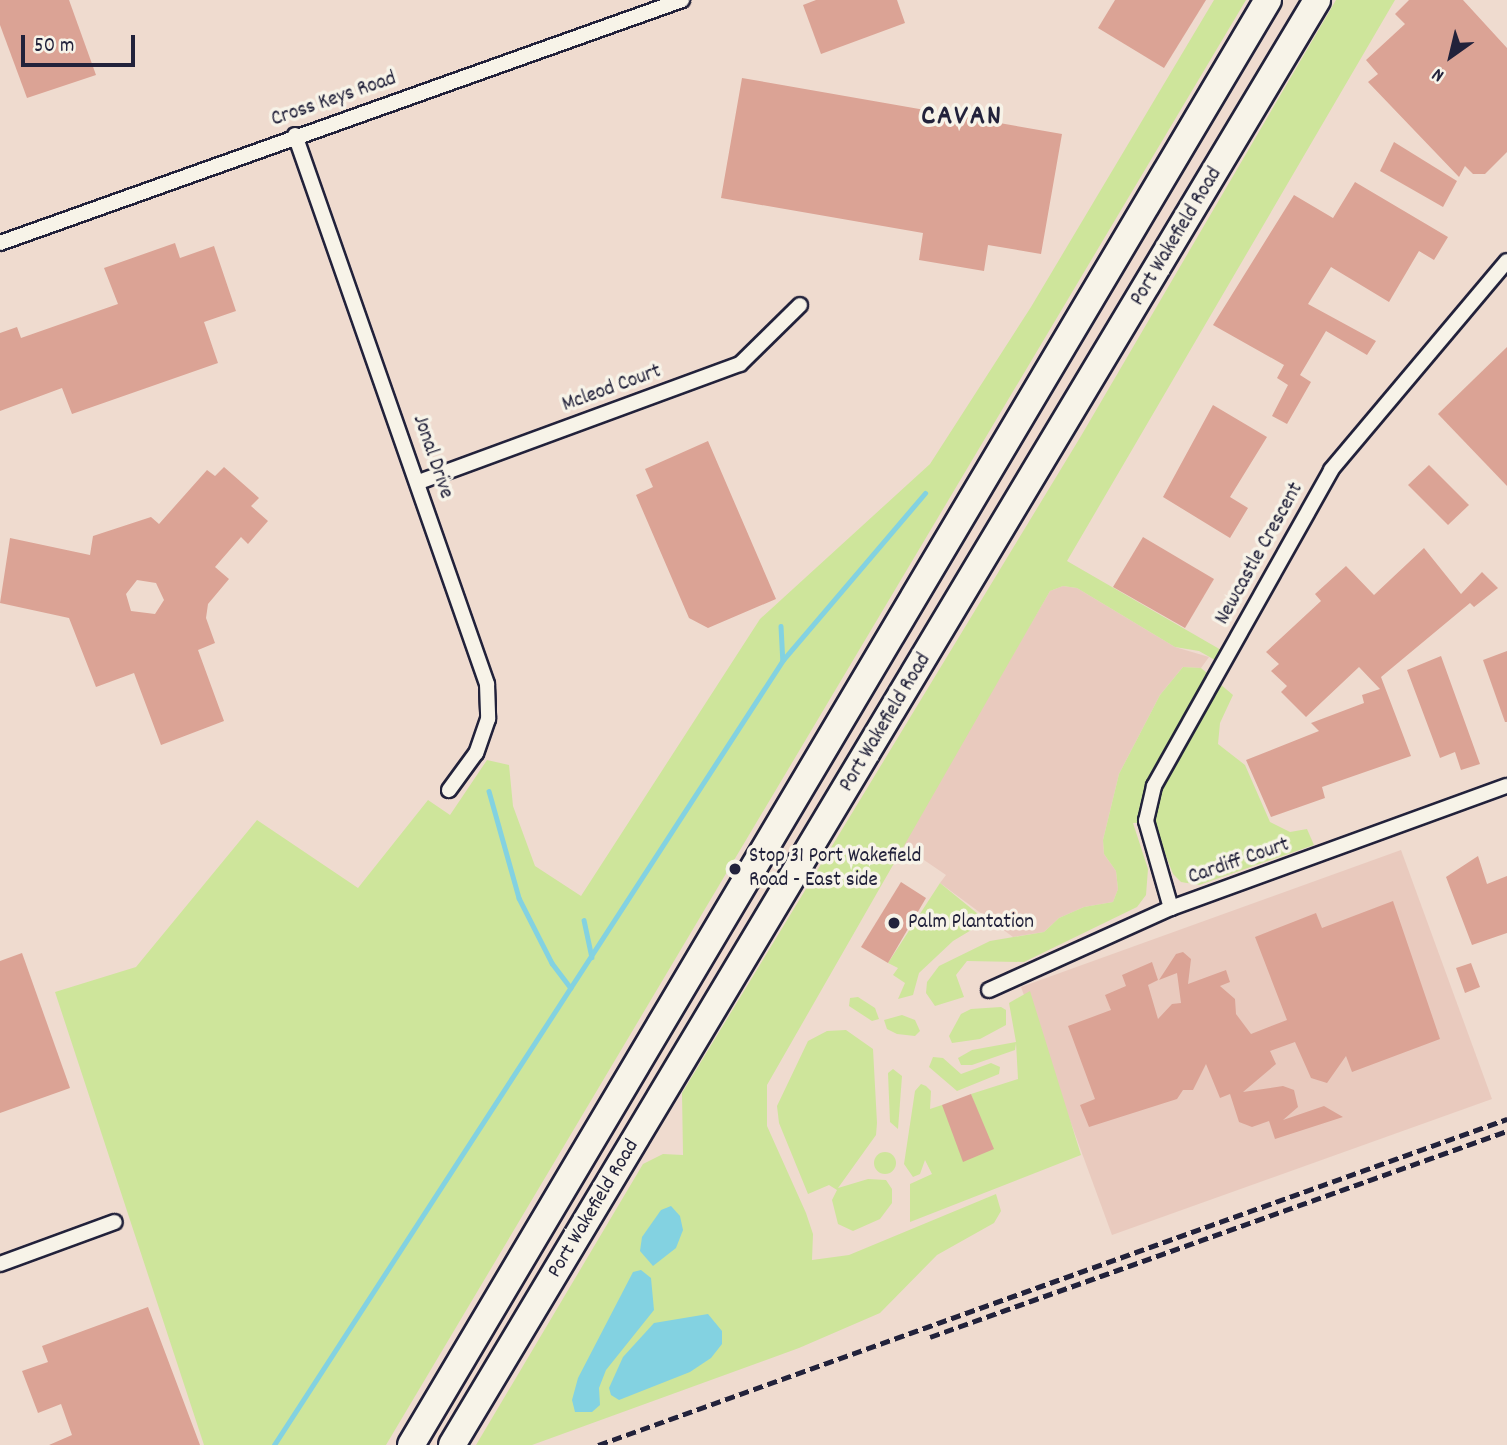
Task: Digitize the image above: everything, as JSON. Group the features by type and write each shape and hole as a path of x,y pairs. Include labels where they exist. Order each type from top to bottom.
{"highway":[{"name":"Port Wakefield Road","path":"414,1441 1268,0"},
{"name":"Port Wakefield Road","path":"455,1440 1317,0"},
{"path":"1297,34 1323,0"}],"street":[{"name":"Cross Keys Road","path":"0,243 295,135 682,0"},
{"name":"Jonal Drive","path":"295,135 419,482 487,684 488,719 476,753 449,790"},
{"name":"Newcastle Crescent","path":"1171,908 1146,821 1154,786 1331,470 1507,261"},
{"name":"Mcleod Court","path":"419,482 740,363 800,305"},
{"name":"Cardiff Court","path":"989,990 1171,908 1507,786"},
{"path":"0,1264 115,1222"}],"shaded area":[{"path":"1063,586 1077,588 1175,647 1209,657 1201,668 1183,667 1160,695 1119,774 1103,840 1104,854 1116,871 1118,889 1113,902 1084,907 1059,918 1044,932 1013,937 940,883 946,875 902,845 1050,591"},
{"path":"1401,850 1492,1099 1112,1235 1021,987"}],"green space":[{"path":"1214,0 1246,0 386,1445 204,1445 55,992 136,967 257,820 358,888 428,800 450,815 487,760 509,765 513,806 535,866 581,896 760,619 930,464 1031,307"},
{"path":"1336,0 1395,0 1067,561 1228,654 1222,664 1199,651 1175,647 1077,588 1063,586 1050,591 767,1085 767,1126 806,1213 813,1234 812,1260 849,1255 996,1194 1001,1211 994,1223 937,1255 880,1313 799,1348 532,1445 476,1445 643,1164 663,1154 683,1155 682,1093 1081,436"},
{"path":"1183,667 1201,668 1233,695 1220,723 1218,744 1245,765 1270,822 1290,832 1307,829 1314,845 1199,885 1181,882 1173,874 1153,822 1133,823 1148,869 1146,895 1137,907 1024,962 967,961 956,975 964,997 935,1006 926,993 927,982 939,966 990,941 1044,932 1059,918 1084,907 1113,902 1118,889 1116,871 1104,854 1103,840 1119,774 1160,695"},
{"path":"940,883 978,914 973,929 953,941 919,973 913,995 898,999 905,983 893,975 898,968 888,963"},
{"path":"1030,991 1081,1155 910,1222 910,1184 932,1174 925,1160 920,1174 913,1177 904,1164 915,1091 921,1084 926,1086 931,1091 930,1109 942,1105 988,1141 971,1094 1018,1079 1016,1043 1015,1050 972,1065 961,1065 958,1058 972,1050 1016,1042 1009,1003"},
{"path":"858,997 875,1008 879,1019 872,1021 849,1006 850,998"},
{"path":"1001,1007 1006,1010 1006,1025 980,1039 952,1043 949,1036 961,1014 971,1009"},
{"path":"902,1015 915,1020 920,1031 915,1036 897,1034 887,1029 884,1020"},
{"path":"846,1030 873,1049 877,1123 876,1135 838,1188 868,1179 886,1180 892,1189 892,1203 880,1219 853,1231 838,1224 832,1200 837,1190 829,1185 808,1194 779,1123 777,1106 808,1041 827,1031"},
{"path":"933,1057 943,1058 961,1074 991,1063 1000,1067 999,1074 957,1091 929,1067"},
{"path":"893,1069 902,1076 898,1129 890,1122 888,1073"},
{"path":"885,1152 893,1155 896,1163 893,1171 885,1174 877,1171 874,1163 877,1155"}],"water":[{"path":"671,1206 680,1216 683,1230 676,1248 653,1266 640,1251 642,1237 661,1210"},
{"path":"641,1270 651,1278 654,1310 606,1370 599,1388 600,1405 592,1412 575,1412 572,1400 578,1378 633,1272"},
{"path":"708,1314 722,1331 722,1344 711,1358 690,1372 619,1400 611,1395 609,1388 623,1357 654,1323"}],"building":[{"path":"0,0 69,0 96,75 27,98 0,25"},
{"path":"816,0 897,0 905,23 821,54 803,5"},
{"path":"1115,0 1206,0 1164,68 1098,28"},
{"path":"1409,0 1463,0 1507,48 1507,152 1485,174 1473,174 1465,166 1459,177 1368,82 1378,74 1366,60 1405,24 1395,14"},
{"path":"742,78 1062,134 1041,254 988,245 984,271 919,260 923,233 721,198"},
{"path":"1394,142 1457,181 1443,207 1380,171"},
{"path":"1355,182 1448,237 1434,260 1419,251 1389,302 1331,267 1308,304 1376,341 1367,355 1326,331 1300,375 1311,382 1287,424 1272,416 1288,385 1277,378 1284,365 1213,325 1294,195 1333,218"},
{"path":"175,243 180,258 214,246 236,311 204,322 218,363 72,414 62,388 0,411 0,333 17,327 21,338 118,304 104,268"},
{"path":"1507,347 1507,486 1438,414"},
{"path":"1213,405 1267,437 1230,497 1248,508 1230,538 1163,497"},
{"path":"708,441 776,599 708,628 689,618 636,495 653,487 645,469"},
{"path":"1429,465 1469,505 1448,525 1408,485"},
{"path":"224,467 259,498 251,506 268,521 248,544 241,537 215,567 229,579 208,604 206,618 215,643 198,650 224,721 161,745 134,673 96,687 69,618 0,603 10,538 90,555 93,536 151,517 159,524 207,470 215,476","holes":["137,580 156,583 164,600 155,614 131,611 126,594"]},
{"path":"1143,537 1214,579 1185,628 1113,587"},
{"path":"1424,548 1461,594 1482,572 1498,588 1474,607 1470,603 1381,677 1411,756 1322,787 1325,798 1271,817 1246,760 1319,731 1311,723 1364,703 1362,695 1380,689 1359,667 1306,717 1281,692 1287,686 1271,671 1279,664 1266,652 1321,601 1315,594 1346,566 1374,595"},
{"path":"1507,651 1507,722 1505,722 1483,660"},
{"path":"1441,656 1480,764 1461,770 1455,752 1440,758 1407,670"},
{"path":"1478,856 1487,884 1507,876 1507,933 1472,945 1446,877"},
{"name":"Palm Plantation","path":"901,882 926,898 888,963 861,947"},
{"path":"1393,901 1440,1039 1352,1072 1346,1056 1327,1083 1311,1078 1295,1042 1270,1051 1276,1064 1243,1092 1283,1086 1294,1090 1298,1107 1283,1120 1324,1106 1343,1117 1275,1139 1269,1121 1252,1127 1239,1122 1230,1094 1220,1098 1206,1064 1193,1090 1183,1090 1177,1099 1089,1127 1080,1105 1095,1099 1068,1026 1111,1010 1105,995 1126,986 1122,975 1152,962 1158,980 1148,985 1158,1019 1172,1004 1181,1003 1177,973 1159,980 1176,954 1183,952 1191,959 1188,984 1226,970 1230,982 1220,986 1235,999 1236,1014 1251,1034 1287,1020 1255,937 1316,913 1322,928"},
{"path":"22,953 70,1088 0,1113 0,961"},
{"path":"1471,963 1480,987 1465,993 1456,968"},
{"path":"971,1094 994,1149 963,1162 942,1105"},
{"path":"148,1307 200,1445 49,1445 72,1435 61,1404 38,1413 22,1371 48,1362 42,1346"}],"waterway":[{"path":"274,1445 783,660 925,493"},
{"path":"781,626 783,660"},
{"path":"489,791 519,898 552,963 571,988"},
{"path":"584,920 592,957"}],"railway":[{"path":"598,1445 1507,1119"},
{"path":"930,1337 1507,1131"}],"place":[{"name":"Stop 31 Port Wakefield Road - East side","path":"735,869"},
{"name":"Palm Plantation","path":"894,923"}],"district":[{"name":"CAVAN","path":"962,118"}]}
